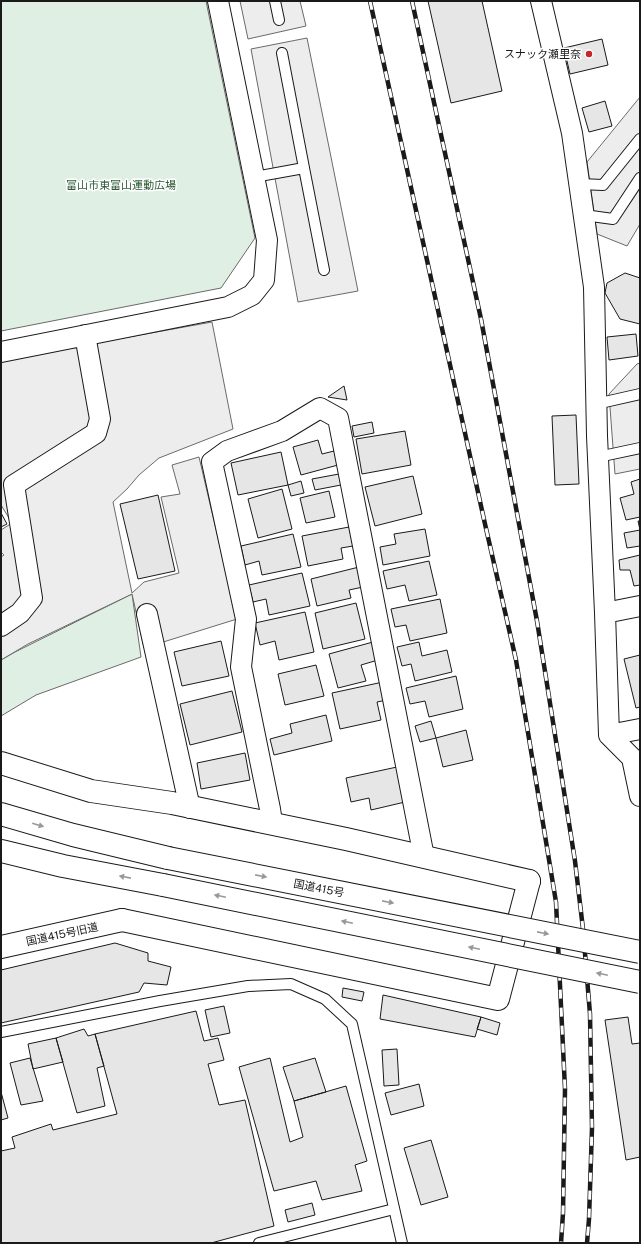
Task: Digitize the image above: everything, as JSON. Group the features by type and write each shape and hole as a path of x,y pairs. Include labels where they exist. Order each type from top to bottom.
{"main road":[{"path":"1,763 91,791 172,803 190,808 272,823 424,857"},
{"name":"国道415号","path":"1,814 73,835 168,858 640,952"},
{"path":"1,851 63,866 640,982"},
{"name":"国道415号旧道","path":"1,947 122,920 498,999 529,881 424,857"}],"street":[{"path":"1,352 228,306 252,295 264,280 267,240 218,1"},
{"path":"541,1 572,133 594,287 596,404 610,736 632,758 640,796"},
{"path":"1,626 20,613 32,598 14,485 96,433 100,419 85,335"},
{"path":"272,823 241,667 246,618 212,462 227,451 282,431 320,408 338,418 424,857"},
{"path":"606,613 640,606"},
{"path":"147,614 190,808"},
{"path":"610,736 640,729"}],"lane":[{"path":"275,1 279,20"},
{"path":"282,53 324,270"},
{"path":"580,184 603,185 640,139"},
{"path":"254,177 304,168"},
{"path":"584,214 613,219 640,178"},
{"path":"596,404 640,394"},
{"path":"598,457 640,448"},
{"path":"1,1032 160,1001 248,986 291,984 325,999 352,1024 402,1243"},
{"path":"259,1243 394,1209"}],"green space":[{"name":"富山市東富山運動広場","path":"1,1 206,1 255,238 221,288 1,331"},
{"path":"132,594 141,657 36,695 1,716 1,660"}],"shaded area":[{"path":"240,1 300,1 306,26 248,39"},
{"path":"307,38 358,291 298,302 251,49"},
{"path":"640,97 640,224 627,246 597,234 587,162"},
{"path":"212,322 233,429 159,458 139,475 113,502 132,593 144,582 179,573 161,497 180,494 172,465 199,457 237,619 144,648 132,594 28,644 1,660 1,557 4,555 1,552 1,530 12,523 1,505 1,360"},
{"path":"640,363 640,469 615,474 609,394 637,364"}],"building":[{"path":"428,1 482,1 502,91 451,103"},
{"path":"602,39 608,65 570,74 564,48"},
{"path":"605,101 612,126 589,132 582,108"},
{"path":"625,273 640,278 640,324 620,319 605,293 607,283"},
{"path":"636,334 638,356 609,360 607,337"},
{"path":"344,386 347,400 328,397"},
{"path":"576,415 579,484 555,485 552,416"},
{"path":"372,422 374,433 354,437 352,426"},
{"path":"405,431 411,465 362,474 356,439"},
{"path":"318,440 322,454 334,451 338,465 301,475 293,447"},
{"path":"281,452 288,485 238,495 231,463"},
{"path":"339,474 341,485 315,490 312,479"},
{"path":"413,476 422,514 375,526 365,487"},
{"path":"640,479 640,517 626,520 620,498 634,494 631,482"},
{"path":"301,481 304,493 291,496 288,485"},
{"path":"282,489 292,529 258,538 248,499"},
{"path":"329,491 335,517 306,523 300,498"},
{"path":"158,495 175,571 138,579 120,504"},
{"path":"1,513 7,524 1,527"},
{"path":"349,527 353,546 341,548 343,559 308,566 302,536"},
{"path":"425,529 430,556 383,565 380,547 396,544 394,534"},
{"path":"640,530 640,546 627,548 624,533"},
{"path":"293,534 301,567 262,575 259,561 245,565 241,546"},
{"path":"640,555 640,585 634,586 630,570 620,570 619,560"},
{"path":"429,561 437,595 409,601 405,585 387,589 383,571"},
{"path":"359,567 363,587 349,590 351,598 317,606 311,579"},
{"path":"302,573 310,606 269,615 266,599 253,602 249,585"},
{"path":"440,599 447,633 410,641 406,625 395,627 391,609"},
{"path":"356,603 365,639 323,649 315,613"},
{"path":"305,612 314,652 279,660 275,641 260,645 255,623"},
{"path":"221,641 229,676 182,686 174,652"},
{"path":"373,642 378,660 361,665 366,681 338,688 329,654"},
{"path":"419,642 422,656 447,650 452,672 415,681 411,664 402,666 397,647"},
{"path":"640,655 640,707 636,708 624,659"},
{"path":"316,665 324,696 285,705 278,674"},
{"path":"456,676 463,709 429,717 425,701 410,704 406,688"},
{"path":"383,682 387,700 377,702 381,720 340,729 332,693"},
{"path":"232,691 242,732 190,745 180,704"},
{"path":"326,715 332,741 274,755 270,739 292,733 290,724"},
{"path":"431,721 436,738 420,742 415,726"},
{"path":"466,730 473,760 443,767 436,738"},
{"path":"245,753 250,780 201,789 197,763"},
{"path":"397,767 405,802 371,810 369,798 351,802 346,778"},
{"path":"115,943 148,953 148,961 171,967 167,985 144,983 139,992 1,1023 1,970"},
{"path":"343,988 364,992 362,1001 342,997"},
{"path":"383,995 481,1017 475,1037 380,1019"},
{"path":"224,1006 230,1033 211,1037 205,1010"},
{"path":"196,1011 204,1041 218,1038 224,1060 208,1064 219,1105 245,1100 274,1226 211,1243 1,1243 1,1151 15,1148 12,1137 51,1124 53,1130 117,1114 95,1034"},
{"path":"481,1017 500,1023 497,1035 477,1029"},
{"path":"628,1017 632,1044 640,1043 640,1157 626,1160 605,1020"},
{"path":"84,1029 88,1036 95,1034 104,1066 97,1068 105,1106 77,1113 56,1038"},
{"path":"56,1038 63,1062 33,1069 28,1044"},
{"path":"397,1049 399,1085 384,1086 382,1050"},
{"path":"30,1058 43,1101 21,1105 10,1063"},
{"path":"270,1058 290,1142 303,1137 294,1101 346,1086 367,1161 355,1165 362,1191 322,1200 316,1181 274,1191 239,1067"},
{"path":"315,1058 326,1092 294,1101 283,1067"},
{"path":"419,1084 424,1106 391,1115 385,1093"},
{"path":"1,1092 8,1118 1,1120"},
{"path":"431,1140 448,1197 421,1205 404,1148"},
{"path":"312,1203 315,1215 288,1222 285,1210"}],"railway":[{"path":"370,1 516,660 556,902 565,1089 563,1213 561,1243"},
{"path":"412,1 481,319 537,621 575,861 583,929 590,1014 592,1128 587,1243"}],"place":[{"name":"スナック瀬里奈","path":"589,54"}]}
